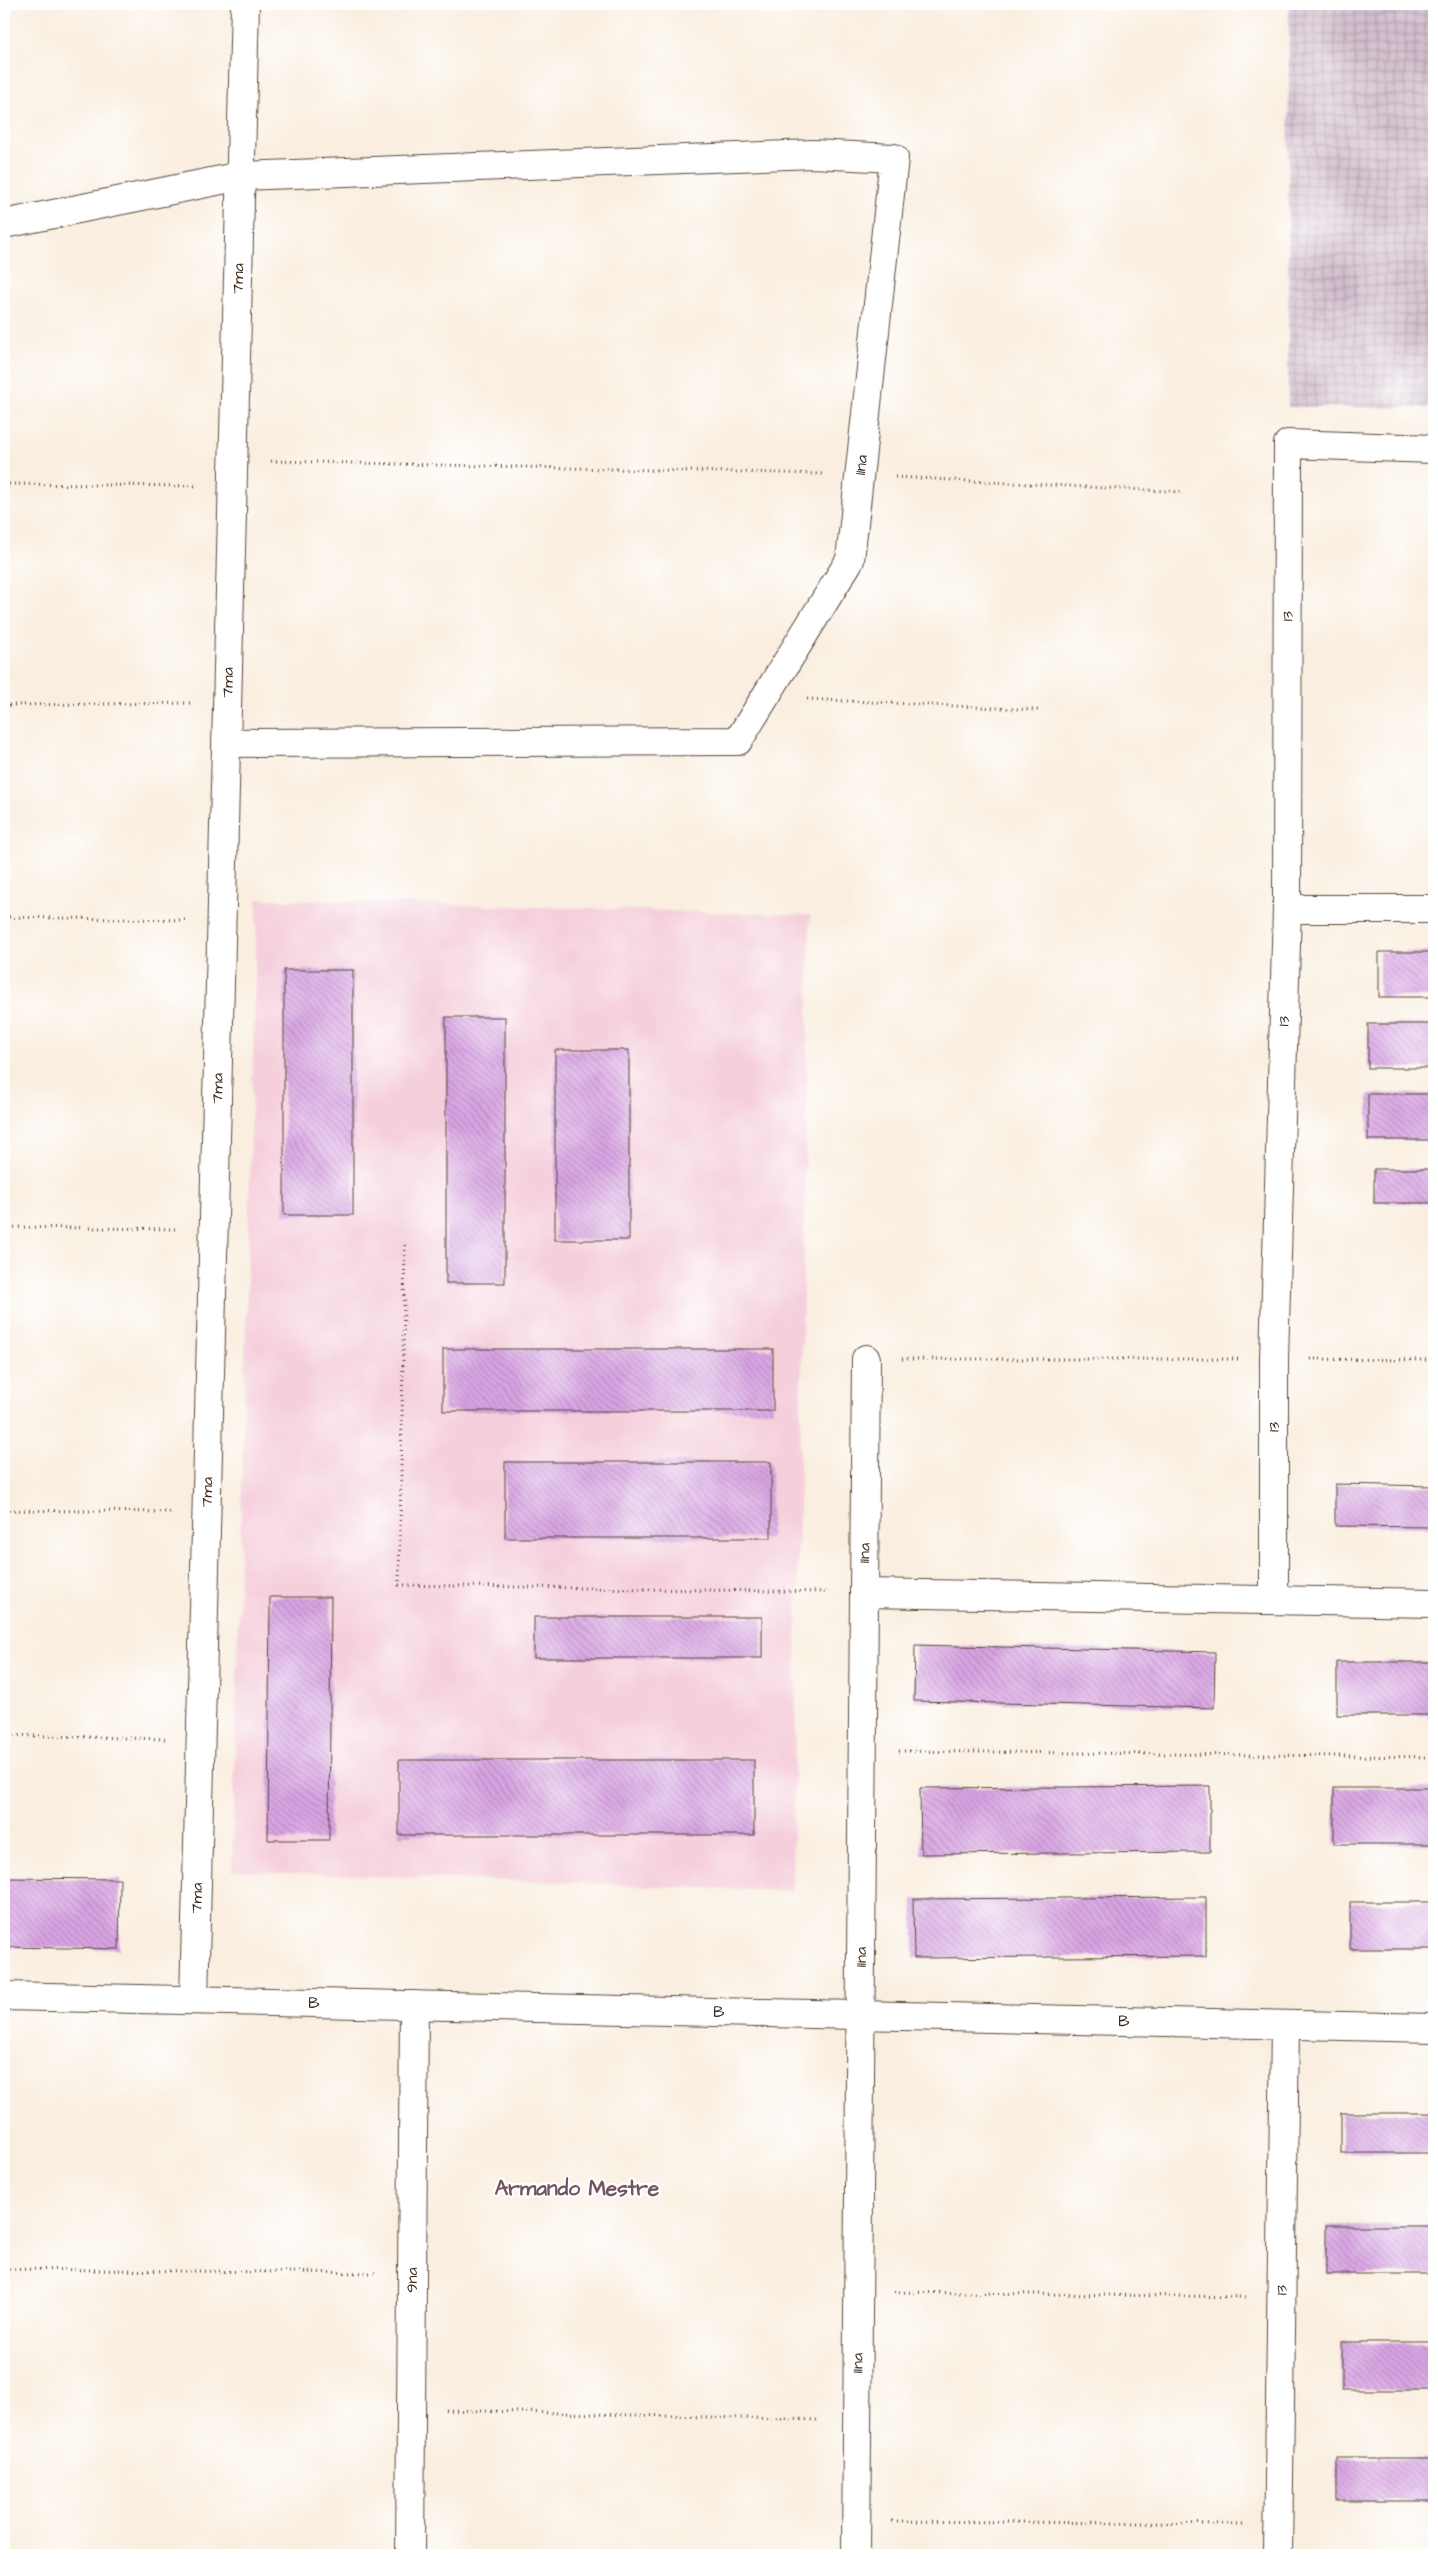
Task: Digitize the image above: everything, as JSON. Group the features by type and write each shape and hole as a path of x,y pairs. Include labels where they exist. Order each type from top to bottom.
{"street":[{"name":"7ma","path":"194,2000 245,4"},
{"name":"11na","path":"227,743 738,741 850,560 894,158 813,154 241,176"},
{"path":"4,224 241,176"},
{"name":"13","path":"1274,1600 1274,1359 1287,909 1288,444 1434,448"},
{"path":"1287,909 1434,909"},
{"name":"11na","path":"856,2555 866,1359"},
{"path":"864,1593 1434,1603"},
{"name":"B","path":"4,1996 1434,2028"},
{"name":"9na","path":"410,2555 414,2005"},
{"name":"13","path":"1278,2555 1285,2024"}],"path":[{"path":"233,460 860,475 1184,492"},
{"path":"4,484 233,487"},
{"path":"765,697 1039,710"},
{"path":"4,705 227,702"},
{"path":"4,917 222,920"},
{"path":"4,1227 214,1229"},
{"path":"405,1245 399,1585 864,1593"},
{"path":"866,1359 1434,1360"},
{"path":"4,1510 206,1513"},
{"path":"4,1735 201,1740"},
{"path":"863,1751 1434,1757"},
{"path":"4,2269 412,2273"},
{"path":"858,2292 1282,2297"},
{"path":"411,2411 858,2421"},
{"path":"856,2520 1279,2524"}],"shaded area":[{"path":"1289,4 1434,4 1434,408 1288,407"},
{"path":"257,899 810,915 792,1891 232,1871"}],"building":[{"path":"1379,952 1434,952 1434,997 1379,997"},
{"path":"284,970 353,970 353,1215 284,1215"},
{"path":"446,1017 505,1017 505,1283 446,1283"},
{"path":"1368,1024 1434,1024 1434,1068 1368,1068"},
{"path":"555,1050 629,1050 629,1240 555,1240"},
{"path":"1368,1094 1432,1094 1432,1140 1368,1140"},
{"path":"1374,1169 1434,1169 1434,1203 1374,1203"},
{"path":"443,1349 773,1349 773,1411 443,1411"},
{"path":"505,1462 771,1462 771,1538 505,1538"},
{"path":"1335,1484 1434,1486 1434,1527 1335,1526"},
{"path":"270,1597 331,1597 329,1840 268,1840"},
{"path":"534,1617 762,1617 762,1658 534,1658"},
{"path":"915,1645 1215,1652 1214,1708 914,1701"},
{"path":"1337,1662 1434,1662 1434,1715 1337,1715"},
{"path":"399,1760 754,1760 754,1835 399,1835"},
{"path":"1210,1786 1210,1852 921,1854 920,1788"},
{"path":"1334,1788 1434,1788 1434,1844 1334,1844"},
{"path":"4,1878 120,1879 119,1949 4,1947"},
{"path":"1206,1897 1206,1956 914,1958 913,1899"},
{"path":"1350,1902 1434,1902 1434,1949 1350,1949"},
{"path":"1341,2113 1434,2113 1434,2153 1341,2153"},
{"path":"1326,2226 1434,2226 1434,2274 1326,2274"},
{"path":"1342,2342 1434,2342 1434,2390 1342,2390"},
{"path":"1337,2458 1434,2458 1434,2501 1337,2501"}],"district":[{"name":"Armando Mestre","path":"577,2188"}]}
